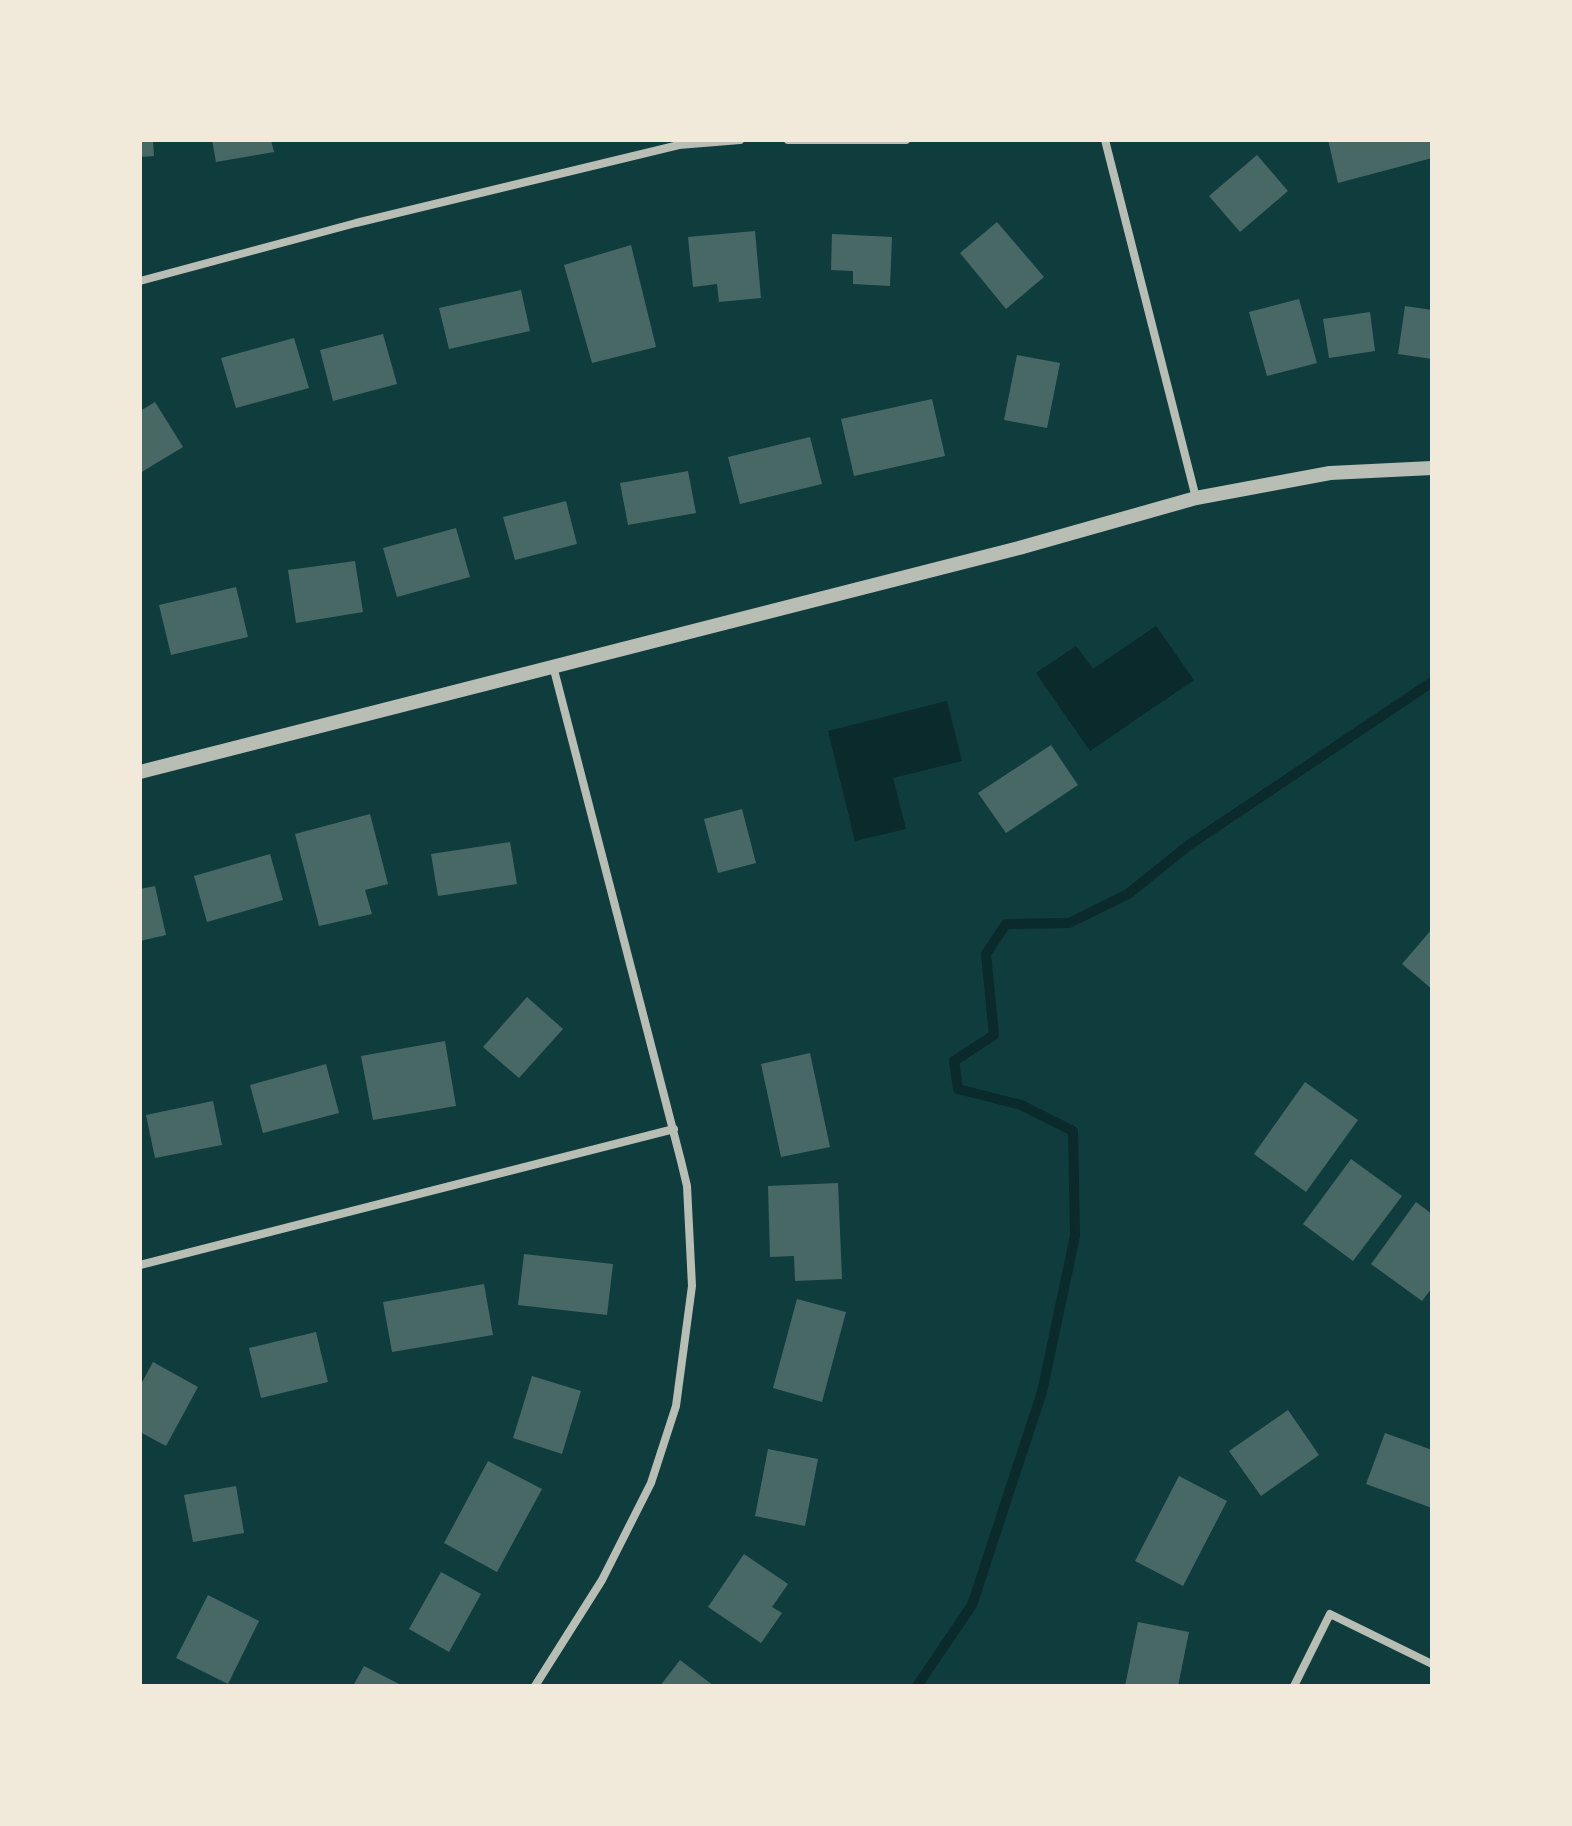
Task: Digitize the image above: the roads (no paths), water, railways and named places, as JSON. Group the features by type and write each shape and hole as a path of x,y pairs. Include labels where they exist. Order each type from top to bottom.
{"street":[{"path":"140,281 356,223 679,145 740,140"},
{"path":"788,140 866,143 906,140"},
{"path":"1105,140 1196,498"},
{"path":"140,772 1019,548 1196,498 1330,473 1432,468"},
{"path":"535,1686 602,1580 651,1483 676,1406 692,1286 687,1186 553,666"},
{"path":"140,1265 674,1129"},
{"path":"1294,1686 1330,1614 1432,1664"}],"water":[{"path":"1156,626 1194,680 1090,751 1036,673 1076,646 1093,669"},
{"path":"947,701 962,761 893,778 906,829 855,841 828,731"}],"waterway":[{"path":"917,1686 972,1605 1042,1392 1075,1236 1073,1131 1021,1105 958,1089 954,1061 994,1035 986,954 1006,924 1069,923 1128,894 1189,845 1432,682"}]}
